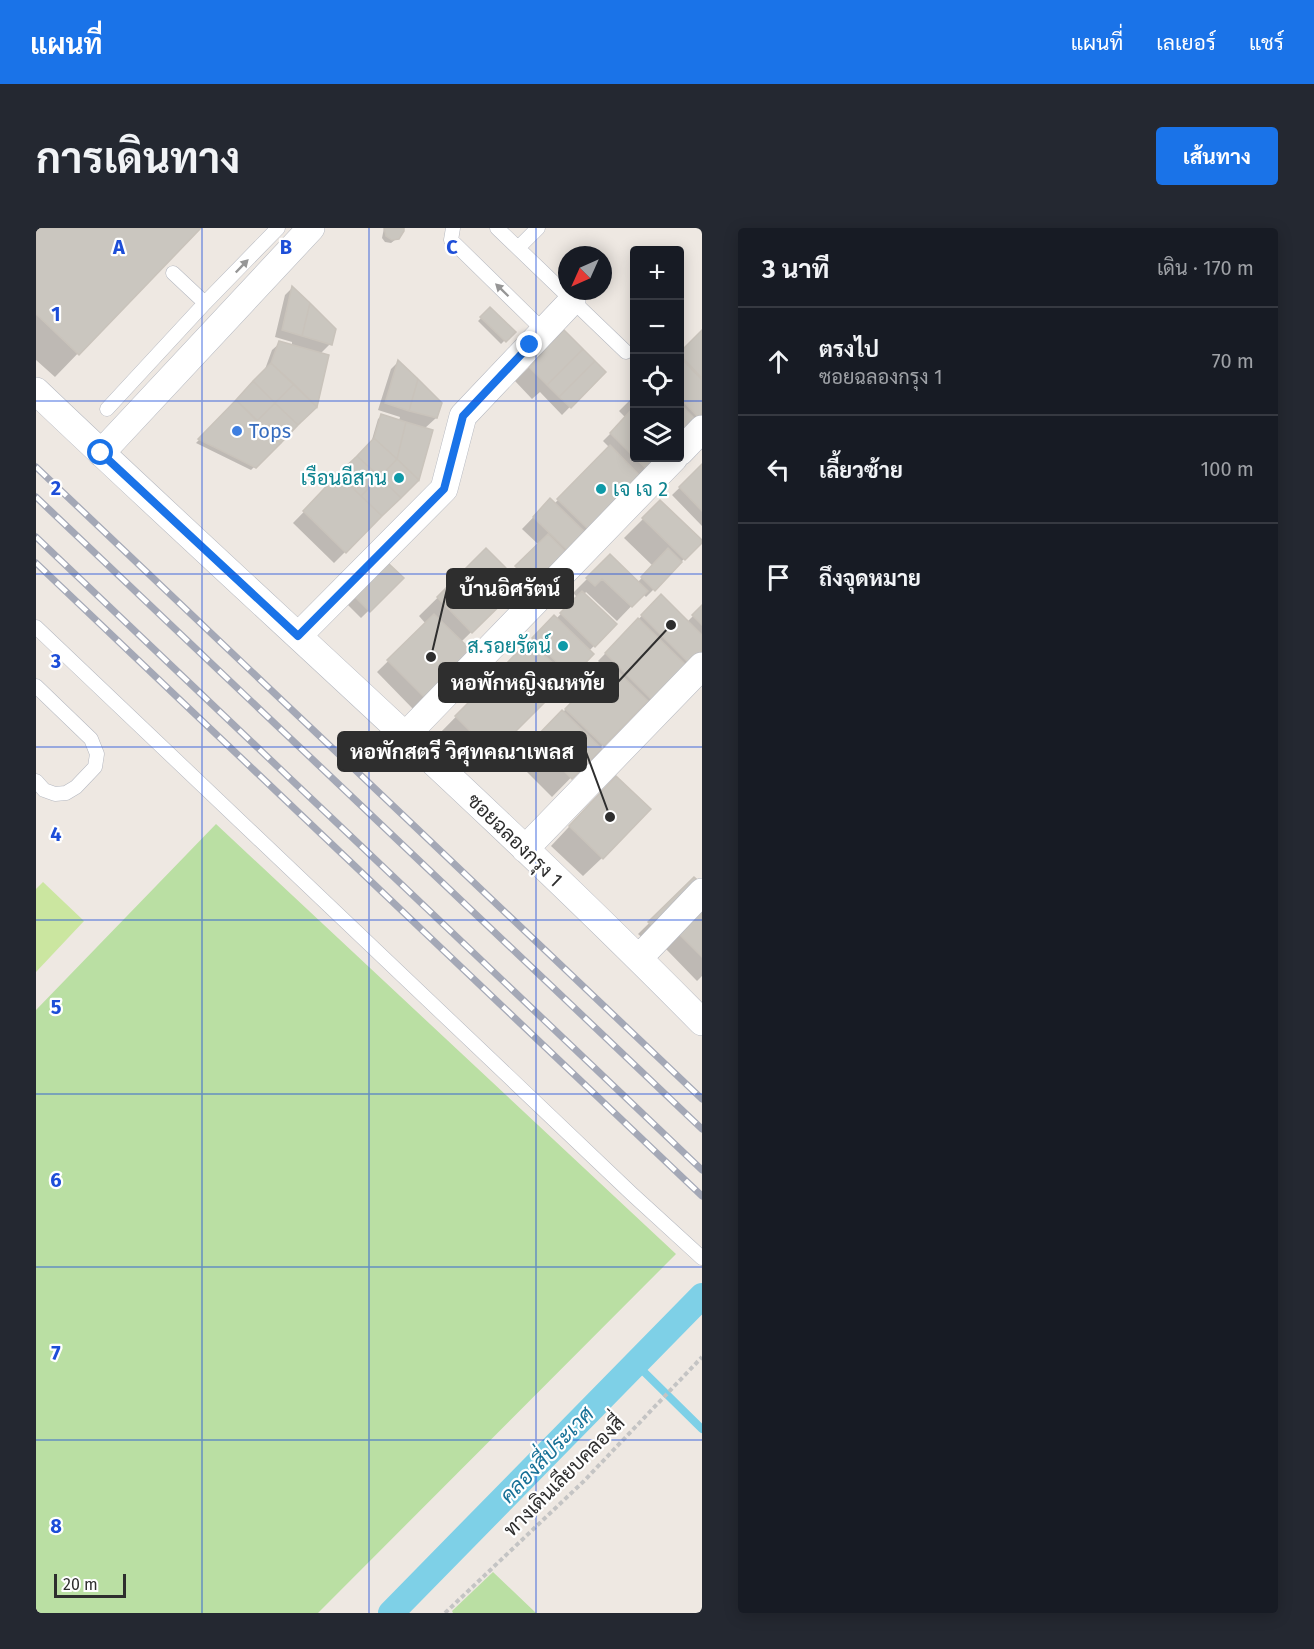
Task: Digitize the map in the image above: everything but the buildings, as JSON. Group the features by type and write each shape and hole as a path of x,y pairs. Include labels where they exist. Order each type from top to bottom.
{"street":[{"path":"101,453 311,228"},
{"path":"298,636 444,489 463,416 572,301"},
{"name":"ซอยฉลองกรุง 1","path":"36,391 525,849 702,1022"},
{"path":"684,448 702,429"},
{"path":"405,736 670,462"},
{"path":"525,849 702,666"},
{"path":"639,958 702,892"}],"lane":[{"path":"107,409 205,303 279,228"},
{"path":"453,228 451,240 544,331"},
{"path":"497,228 626,352"},
{"path":"518,248 538,228"},
{"path":"173,273 205,303"},
{"path":"36,627 702,1258"},
{"path":"36,686 91,739 97,754 95,767 76,787 66,793 55,794 44,790 36,781"}],"path":[{"name":"ทางเดินเลียบคลองสี่","path":"445,1613 584,1481 702,1357"}],"green space":[{"path":"216,824 676,1254 318,1613 36,1613 36,1010"},
{"path":"43,882 84,921 36,972 36,889"},
{"path":"493,1572 536,1613 453,1613 452,1611"}],"waterway":[{"name":"คลองสี่ประเวศ","path":"391,1613 702,1296"},
{"path":"636,1364 702,1429"}],"railway":[{"path":"36,467 702,1099"},
{"path":"36,497 702,1129"},
{"path":"36,537 702,1170"},
{"path":"36,563 702,1196"}],"place":[{"name":"Tops","path":"237,431"},
{"name":"เรือนอีสาน","path":"399,478"},
{"name":"เจ เจ 2","path":"601,489"},
{"name":"หอพักหญิงณหทัย","path":"671,625"},
{"name":"ส.รอยรัตน์","path":"563,646"},
{"name":"บ้านอิศรัตน์","path":"431,657"},
{"name":"หอพักสตรี วิศุทคณาเพลส","path":"610,817"}],"route":[{"path":"101,453 298,636 444,489 463,416 530,345"}]}
